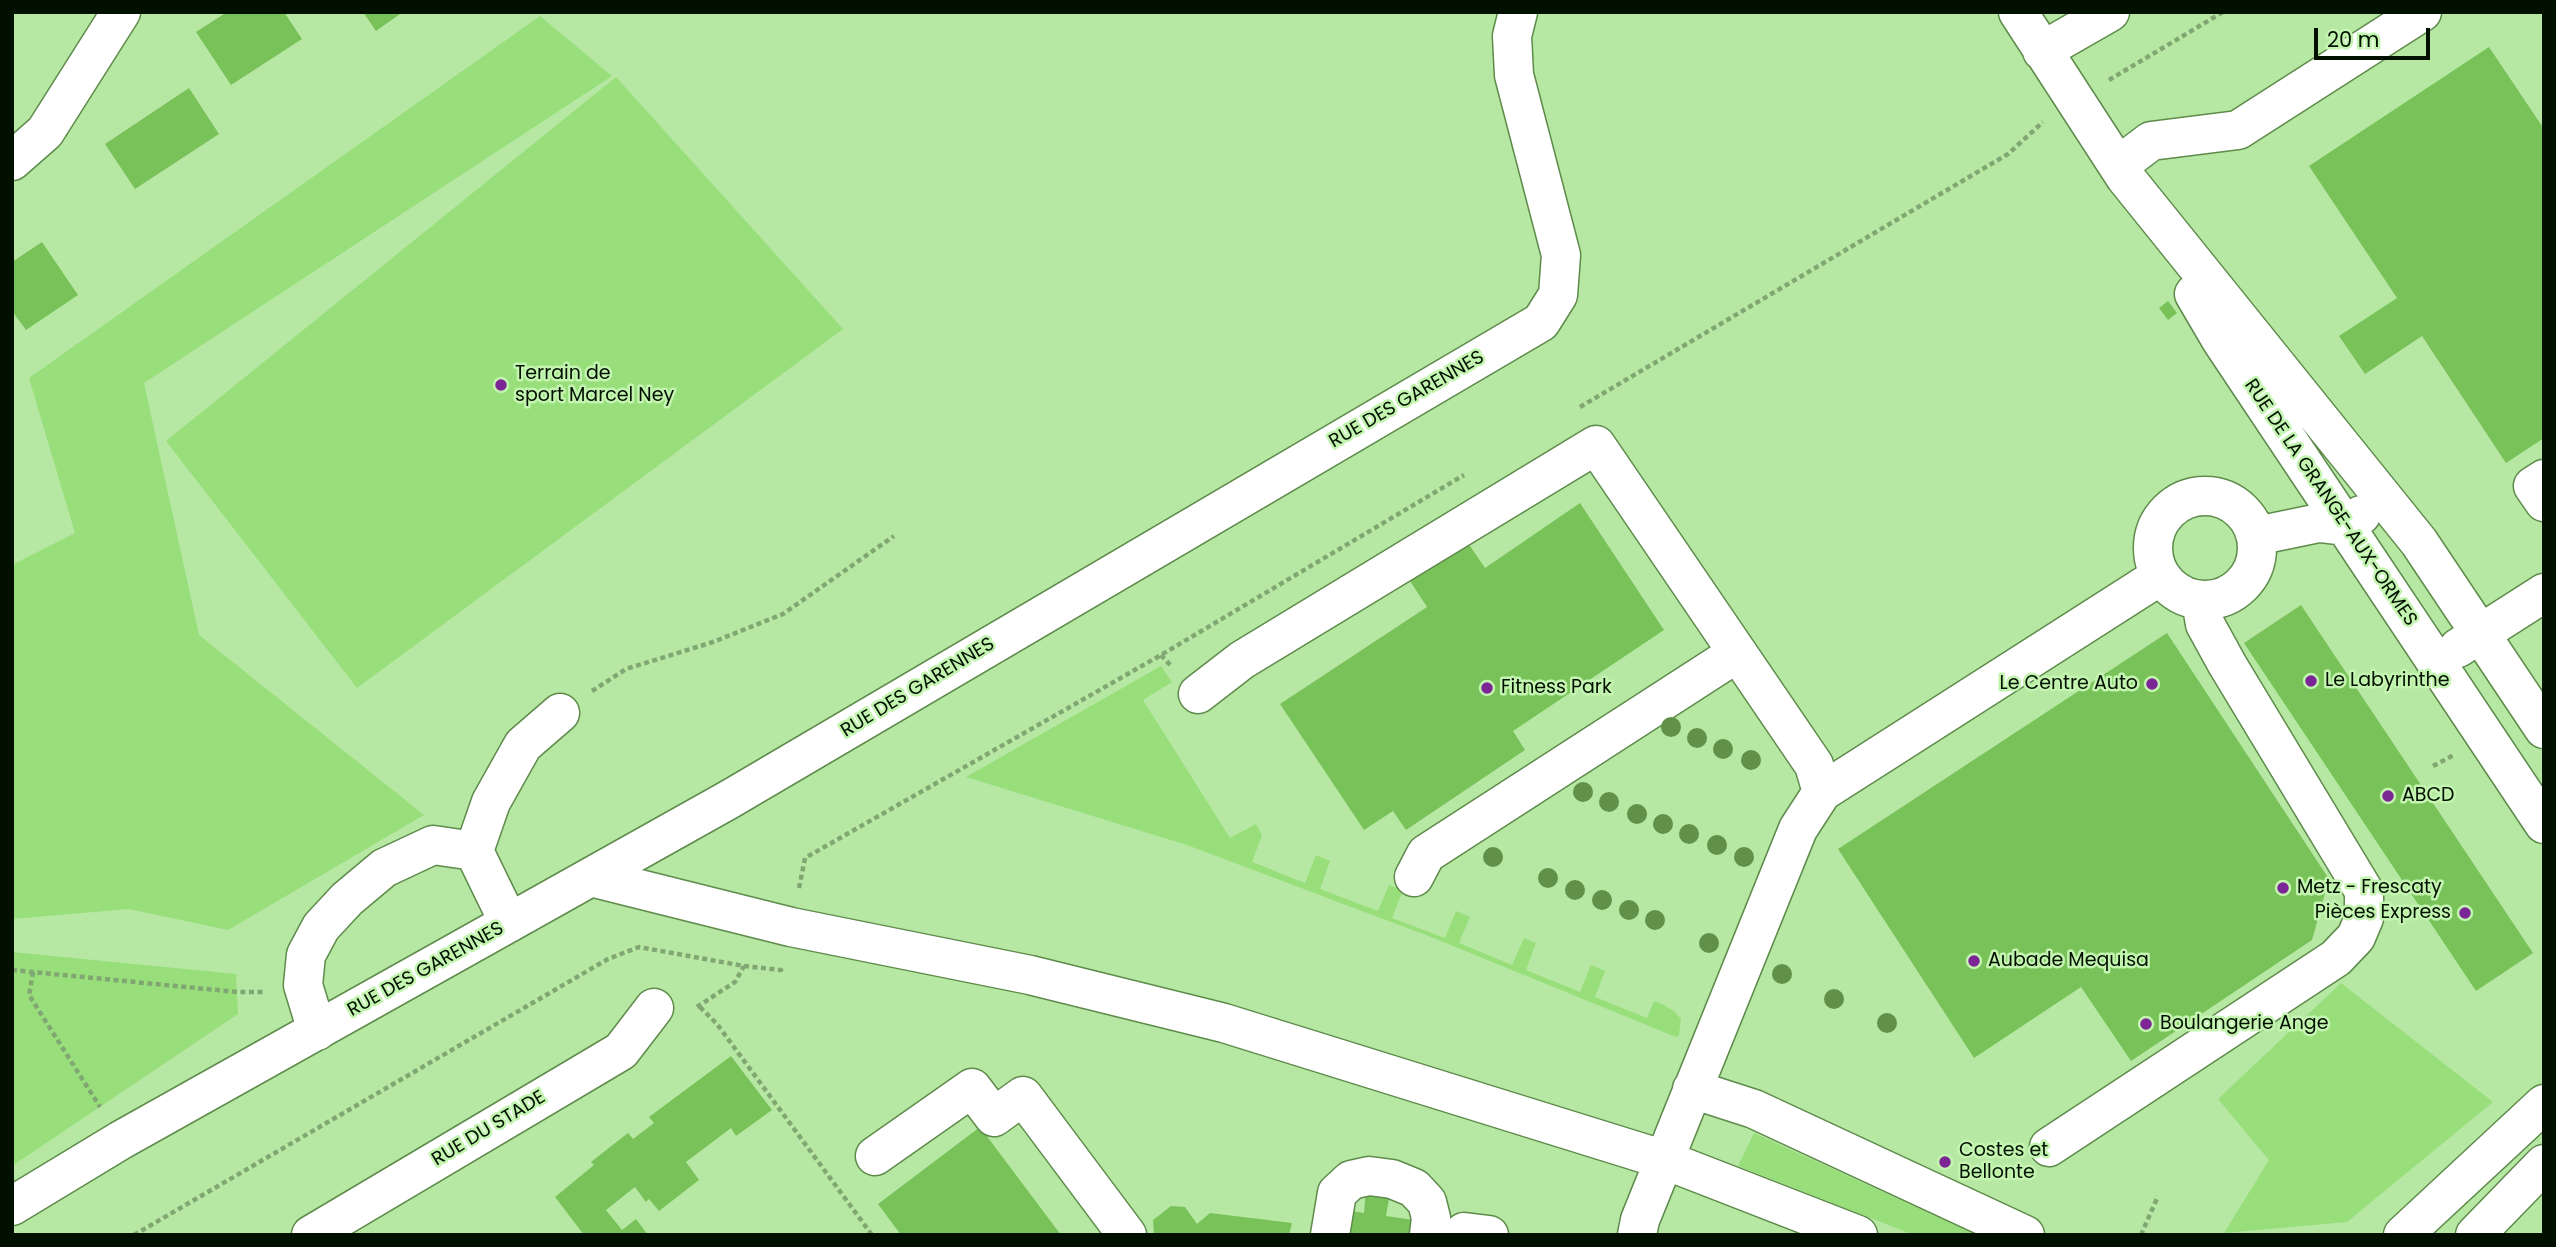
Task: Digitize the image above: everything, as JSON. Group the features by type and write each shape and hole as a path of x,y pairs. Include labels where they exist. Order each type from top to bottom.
{"street":[{"path":"12,161 45,132 121,12"},
{"name":"RUE DES GARENNES","path":"12,1206 121,1140 742,792 1541,321 1558,295 1561,255 1514,75 1512,36 1518,12"},
{"name":"RUE DE LA GRANGE-AUX-ORMES","path":"2018,12 2122,172 2221,340 2544,824"},
{"path":"2042,51 2110,12"},
{"path":"2122,172 2151,141 2238,130 2422,12"},
{"name":"RUE DE LA GRANGE-AUX-ORMES","path":"2122,172 2418,542 2544,729"},
{"path":"1198,694 1242,660 1596,445 1814,765 1822,792"},
{"path":"2544,478 2533,486 2544,502"},
{"path":"2203,496 2221,498 2237,506 2249,519 2256,536 2256,560 2246,582 2218,600 2202,601 2178,593 2160,576 2154,559 2153,541 2158,524 2169,509 2185,499 2203,496"},
{"path":"2256,536 2319,523 2345,526 2383,501"},
{"path":"1637,1235 1640,1220 1798,829 1822,792 2160,576"},
{"path":"2436,662 2544,593"},
{"path":"2049,1147 2336,958 2356,937 2364,918 2364,891 2221,654 2205,624 2202,601"},
{"path":"1414,877 1426,854 1737,653"},
{"path":"509,923 474,851 491,802 523,745 560,713"},
{"path":"317,1031 303,985 306,955 321,927 347,899 384,868 433,845 474,851"},
{"path":"591,877 792,927 1030,975 1224,1023 1665,1160 1858,1235"},
{"name":"RUE DU STADE","path":"311,1235 621,1051 654,1008"},
{"path":"875,1156 972,1088 994,1117 1023,1096 1128,1235"},
{"path":"1692,1089 1754,1109 2025,1235"},
{"path":"2403,1235 2544,1104"},
{"path":"2474,1235 2544,1164"},
{"path":"1330,1235 1337,1193 1351,1180 1369,1176 1392,1179 1414,1188 1427,1202 1432,1217 1429,1235"},
{"path":"1464,1235 1464,1232 1489,1235"}],"path":[{"path":"1579,408 2008,154 2053,113 2223,12"},
{"path":"134,1235 608,959 639,947 781,970 805,858 1161,654 1471,471"},
{"path":"560,713 626,669 713,642 783,614 894,536"},
{"path":"744,966 734,982 700,1007 717,1024 872,1235"},
{"path":"12,970 237,992 276,992 303,985"},
{"path":"33,972 29,995 121,1140"},
{"path":"2141,1235 2158,1196"}],"green space":[{"path":"540,16 612,76 144,383 199,635 424,815 228,930 129,909 12,919 12,565 75,533 29,378"},
{"name":"Terrain de sport Marcel Ney","path":"616,77 843,329 357,688 166,441"},
{"path":"1161,666 1172,682 1143,700 1230,838 1256,824 1262,835 1252,862 1305,883 1316,855 1330,861 1320,889 1378,911 1389,885 1403,890 1392,918 1445,938 1456,911 1470,917 1459,943 1512,965 1524,938 1536,943 1526,970 1580,992 1591,965 1605,971 1595,997 1647,1018 1654,1001 1662,1004 1681,1019 1679,1035 1676,1037 1431,937 1187,845 966,777"},
{"path":"12,952 236,974 238,1014 12,1166"},
{"path":"2341,983 2493,1102 2347,1222 2224,1233 2269,1160 2218,1099"},
{"path":"1754,1133 1977,1235 1914,1235 1738,1166"}],"building":[{"path":"227,12 284,12 302,39 231,85 196,32"},
{"path":"363,12 403,12 376,31"},
{"path":"2489,47 2544,129 2544,438 2506,463 2422,336 2365,374 2339,336 2397,298 2309,166"},
{"path":"189,88 219,134 135,189 105,144"},
{"path":"42,242 78,295 26,330 12,311 12,262"},
{"path":"2168,301 2177,313 2168,320 2159,308"},
{"path":"1580,503 1664,630 1513,731 1525,750 1406,830 1393,811 1364,830 1280,704 1427,607 1410,581 1468,543 1485,568"},
{"path":"2301,605 2533,953 2476,991 2244,643"},
{"path":"2167,633 2329,879 2312,940 2131,1061 2081,987 1974,1058 1838,849"},
{"path":"731,1056 772,1110 736,1136 731,1128 686,1162 699,1180 659,1211 649,1199 646,1202 635,1187 606,1210 622,1230 636,1219 648,1235 584,1235 555,1197 594,1165 591,1162 628,1133 633,1139 654,1123 649,1117"},
{"path":"980,1127 1061,1235 901,1235 878,1204"},
{"path":"1366,1189 1390,1193 1386,1216 1414,1220 1412,1235 1342,1235 1345,1210 1364,1213"},
{"path":"1171,1206 1185,1207 1197,1224 1210,1213 1292,1223 1289,1235 1154,1235 1153,1220"}],"place":[{"name":"Terrain de sport Marcel Ney","path":"501,385"},
{"name":"Le Labyrinthe","path":"2311,681"},
{"name":"Le Centre Auto","path":"2152,684"},
{"name":"Fitness Park","path":"1487,688"},
{"name":"ABCD","path":"2388,796"},
{"name":"Metz - Frescaty","path":"2283,888"},
{"name":"Pièces Express","path":"2465,913"},
{"name":"Aubade Mequisa","path":"1974,961"},
{"name":"Boulangerie Ange","path":"2146,1024"},
{"name":"Costes et Bellonte","path":"1945,1162"}]}
